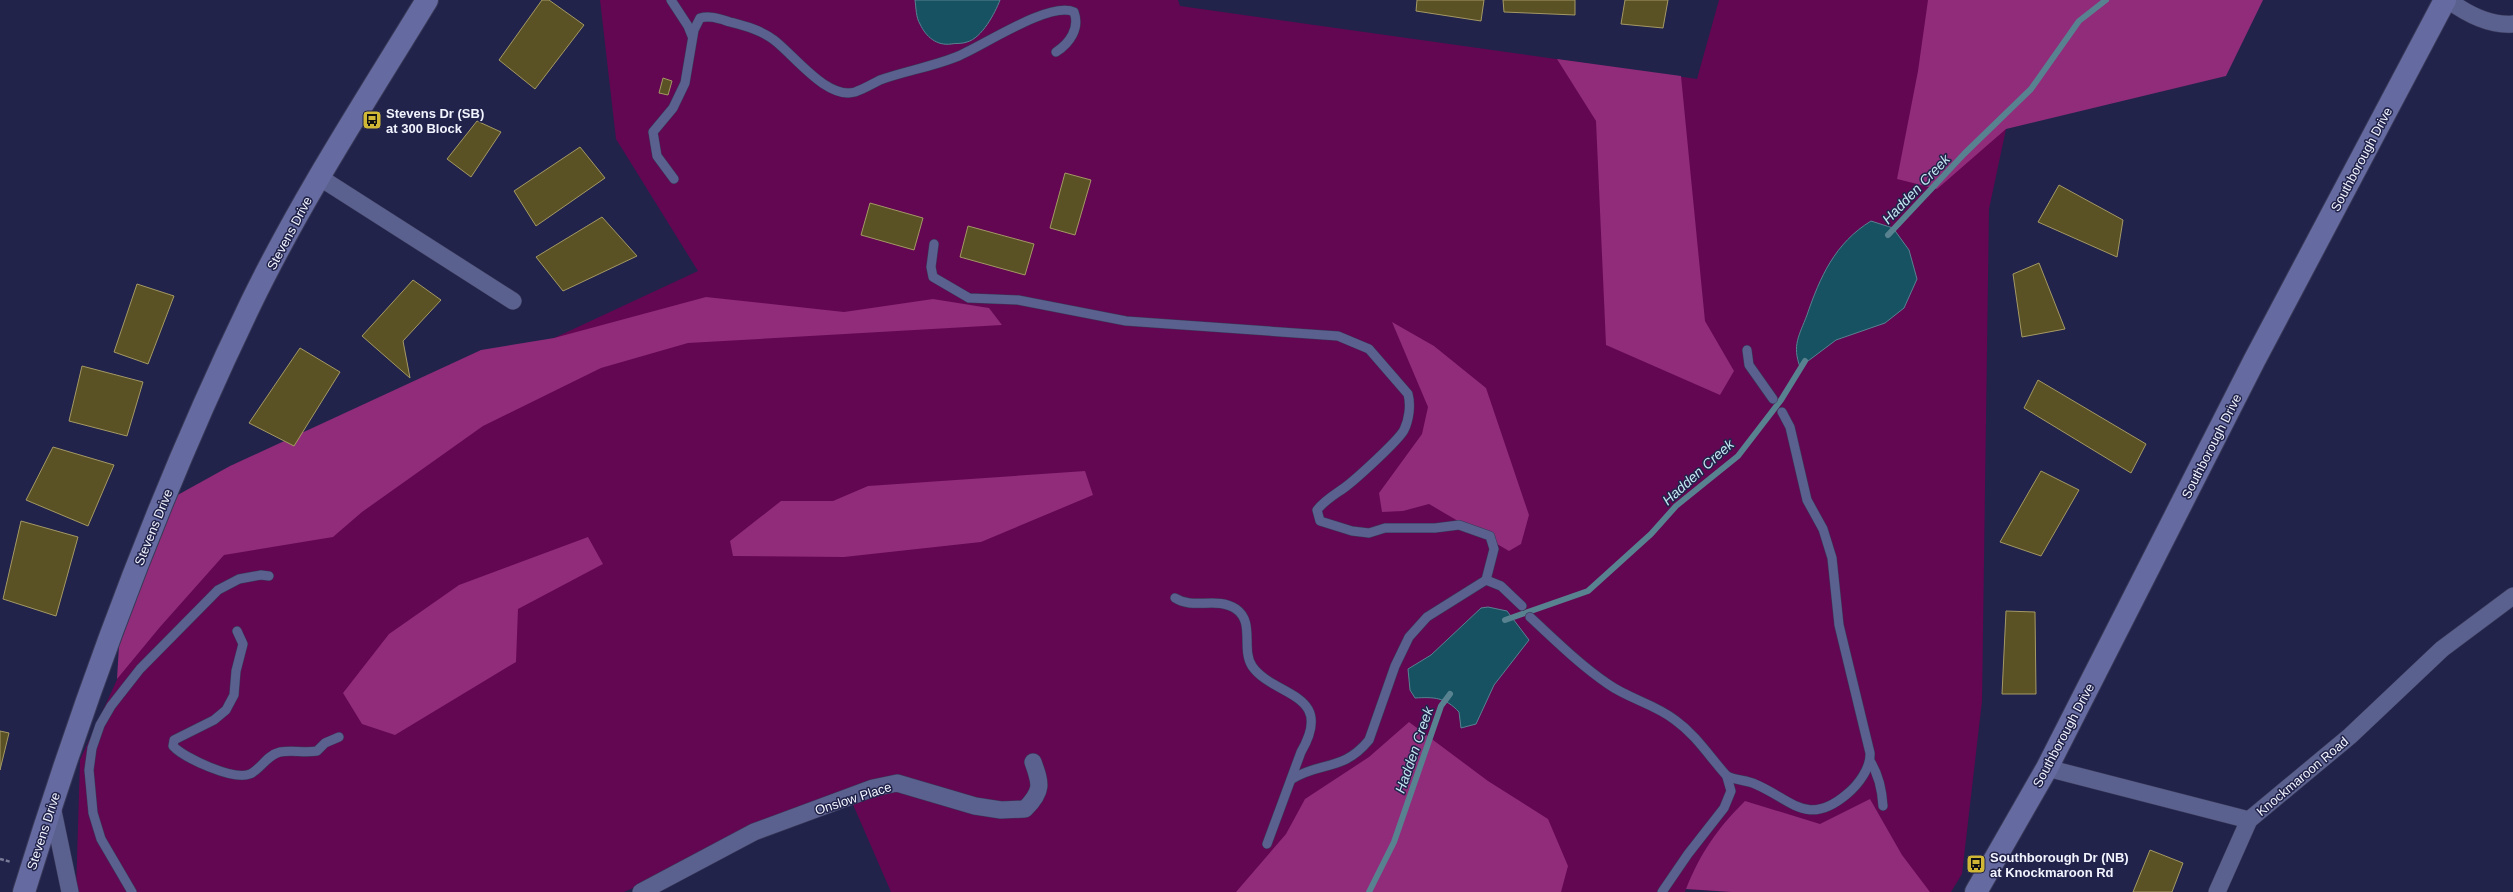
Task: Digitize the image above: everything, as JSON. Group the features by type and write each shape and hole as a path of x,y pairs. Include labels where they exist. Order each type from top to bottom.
{"street":[{"name":"Stevens Drive","path":"24,892 90,686 160,506 252,303 319,177 427,0"},
{"path":"2446,0 2465,12 2498,25 2513,24"},
{"name":"Southborough Drive","path":"1976,892 2047,768 2254,361 2446,0"},
{"path":"319,177 513,301"},
{"name":"Knockmaroon Road","path":"2047,768 2249,820 2350,736 2442,649 2513,596"},
{"name":"Onslow Place","path":"641,892 754,832 873,788 897,783 975,806 1001,810 1025,809 1036,798 1041,783 1033,762"},
{"path":"52,804 70,892"},
{"path":"2217,892 2249,820"}],"lane":[{"path":"671,0 688,26 692,38"},
{"path":"674,179 657,156 653,132 673,108 685,83 692,38 696,23 704,17 715,18 756,29 773,39 824,84 837,92 848,93 964,54 1026,14 1045,7 1067,6 1074,12 1076,28 1066,44 1056,52"},
{"path":"934,244 931,267 934,277 969,298 1030,302 1126,321 1328,334 1350,339 1369,349 1408,394 1410,400 1407,421 1399,437 1358,477 1320,507 1318,517 1320,521 1332,526 1363,533 1385,528 1435,528 1459,525 1476,529 1490,536 1494,549 1486,580 1442,606 1419,624 1412,632 1395,666 1369,740 1355,756 1329,766 1300,774 1292,779"},
{"path":"1747,350 1749,365 1773,399"},
{"path":"1782,412 1790,427 1806,500 1823,529 1832,558 1839,625 1870,761 1877,772 1882,789 1883,806"},
{"path":"132,892 101,839 93,813 89,770 92,748 100,725 111,706 140,669 218,590 240,579 261,575 269,576"},
{"path":"1486,580 1501,586 1522,606"},
{"path":"1175,598 1194,604 1222,603 1240,612 1245,621 1247,648 1252,665 1306,707 1312,724 1308,740 1267,844"},
{"path":"1530,617 1556,642 1608,684 1674,719 1695,737 1727,777 1731,791 1724,808 1688,854 1662,892"},
{"path":"237,631 243,644 236,671 234,695 226,710 214,720 174,740 173,746 180,753 238,776 250,774 269,757 279,753 317,751 339,737"},
{"path":"1727,777 1754,783 1797,808 1823,808 1837,803 1851,790 1870,761"}],"shaded area":[{"path":"600,0 1178,0 1180,6 1697,79 1719,0 2020,0 2006,129 1989,209 1982,701 1962,874 1951,892 1732,892 1686,889 1685,892 891,892 848,793 624,892 76,892 80,760 198,504 698,271 616,139"},
{"path":"1928,0 2263,0 2226,76 2006,129 1937,189 1897,179 1918,71"},
{"path":"1557,59 1681,76 1705,321 1734,371 1720,395 1606,345 1596,121"},
{"path":"706,297 844,312 933,299 989,308 1002,325 688,343 601,368 483,426 362,512 333,537 224,555 160,627 117,679 119,646 174,497 230,466 481,350 554,338"},
{"path":"1392,322 1434,346 1486,388 1529,515 1521,544 1509,551 1429,504 1403,511 1382,512 1379,493 1422,434 1428,407"},
{"path":"1085,471 1093,495 981,542 844,557 733,556 730,541 781,501 833,501 868,486"},
{"path":"588,537 603,564 518,609 516,662 395,735 362,724 343,693 389,634 459,585"},
{"path":"1409,722 1488,781 1548,819 1568,866 1561,892 1236,892 1286,834 1305,799 1369,757"},
{"path":"1870,799 1902,855 1930,892 1732,892 1686,889 1704,852 1718,831 1745,801 1820,824"}],"water":[{"path":"915,0 1000,0 983,30 973,40 965,43 941,44 932,40 922,29 916,12"},
{"path":"1871,221 1893,228 1909,250 1917,279 1904,308 1885,323 1836,340 1800,367 1797,353 1799,335 1823,274 1838,250 1858,230"},
{"path":"1488,607 1507,611 1529,640 1494,685 1476,724 1461,728 1459,712 1449,703 1434,698 1415,698 1410,690 1408,669 1431,655 1481,608"}],"building":[{"path":"542,0 549,0 584,25 535,89 499,60"},
{"path":"1417,0 1484,0 1481,21 1416,11"},
{"path":"1503,0 1575,0 1575,15 1504,12"},
{"path":"1625,0 1668,0 1663,28 1621,24"},
{"path":"663,78 672,81 668,95 659,93"},
{"path":"477,121 501,132 471,177 447,159"},
{"path":"580,147 605,178 536,226 514,191"},
{"path":"1065,173 1091,180 1075,235 1050,228"},
{"path":"2059,185 2123,220 2117,257 2038,222"},
{"path":"870,203 923,218 914,250 861,235"},
{"path":"602,217 637,256 563,291 536,257"},
{"path":"968,226 1034,244 1025,275 960,257"},
{"path":"2039,263 2065,329 2022,337 2013,274"},
{"path":"413,280 441,300 403,341 410,378 362,336"},
{"path":"137,284 174,296 148,364 114,352"},
{"path":"300,348 340,372 294,446 249,423"},
{"path":"82,366 143,382 127,436 69,421"},
{"path":"2038,380 2146,444 2131,473 2024,408"},
{"path":"53,447 114,465 88,526 26,500"},
{"path":"2041,471 2079,490 2041,556 2000,542"},
{"path":"21,521 78,537 56,616 3,599"},
{"path":"2006,611 2035,612 2036,694 2002,694"},
{"path":"0,731 9,733 0,770"},
{"path":"2150,850 2183,863 2172,892 2133,892"}],"waterway":[{"name":"Hadden Creek","path":"1888,235 1964,154 2031,89 2079,21 2106,0"},
{"name":"Hadden Creek","path":"1505,620 1588,591 1651,534 1676,506 1738,456 1781,400 1805,361"},
{"name":"Hadden Creek","path":"1369,892 1394,842 1441,706 1450,694"}],"place":[{"name":"Stevens Dr (SB) at 300 Block","path":"372,120"},
{"name":"Southborough Dr (NB) at Knockmaroon Rd","path":"1976,864"}]}
